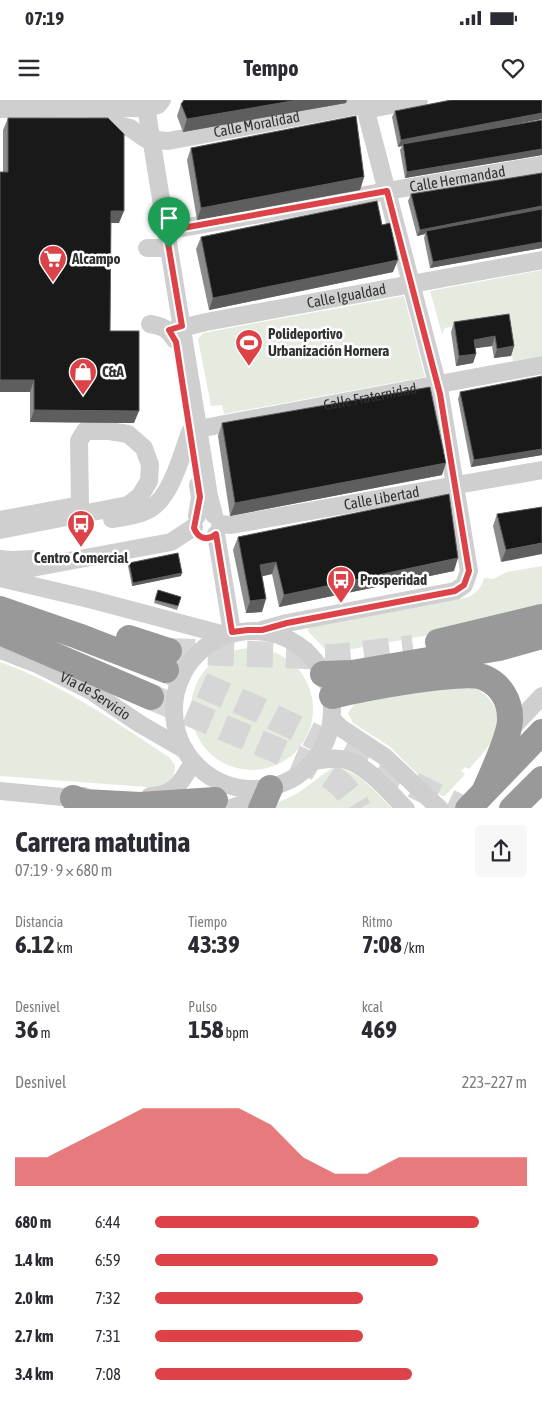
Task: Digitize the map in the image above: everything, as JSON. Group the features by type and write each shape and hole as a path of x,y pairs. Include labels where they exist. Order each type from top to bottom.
{"highway":[{"path":"0,606 48,612 161,674"},
{"path":"0,609 78,636 161,674"},
{"path":"414,648 542,617"},
{"path":"0,623 17,626 161,674"},
{"path":"0,632 161,674"},
{"path":"329,697 352,673 499,648 542,636"},
{"path":"329,697 356,690 448,676 473,675 484,677 496,685 503,693 509,706 510,720 486,790"},
{"path":"468,808 542,732"},
{"path":"512,808 542,779"},
{"path":"73,798 84,802 140,805 222,804"}],"street":[{"name":"Calle Moralidad","path":"151,138 168,141 356,106 419,100"},
{"path":"11,106 153,103 151,138 168,239 176,328 194,431 208,496 208,523 229,634"},
{"path":"262,630 287,623 455,591 464,585 469,571 456,486 437,384 364,105"},
{"path":"40,125 122,126 130,128 146,139 151,138"},
{"name":"Calle Hermandad","path":"147,248 168,239 387,191 542,165"},
{"name":"Calle Igualdad","path":"176,328 542,260"},
{"path":"150,324 176,328"},
{"name":"Calle Fraternidad","path":"194,431 437,384 542,366"},
{"path":"31,524 46,531 137,515 152,508 162,498 194,431"},
{"path":"0,520 80,505 79,441 85,432 128,434 144,448 150,465 149,481 140,496 128,505 0,530"},
{"name":"Calle Libertad","path":"0,574 73,562 171,542 208,523 231,525 542,470"},
{"path":"0,559 28,560 51,555 73,562"},
{"path":"0,578 229,634"},
{"path":"264,795 217,780 189,756 175,728 173,710 178,681 186,666 207,644 229,634 248,630 262,630 291,639 311,655 321,668 329,697 341,728 386,757 436,805"},
{"name":"Vía de Servicio","path":"0,650 37,664 91,691 189,756"},
{"path":"506,734 542,696"},
{"path":"222,804 243,804 264,795 292,780 315,761 327,740 329,697"},
{"path":"0,792 73,798 84,796 155,796 178,787 189,756"},
{"path":"315,761 346,760 362,768 406,808"}],"shaded area":[{"path":"542,270 542,356 513,361 505,316 445,328 442,334 430,291"},
{"path":"404,296 425,377 224,414 222,405 211,406 198,339 203,333"},
{"path":"542,566 542,610 452,631 341,651 342,660 330,655 307,630 311,627 469,597 479,589 484,578 493,579 507,572"},
{"path":"252,648 275,653 295,666 308,686 313,709 308,732 295,752 275,765 252,770 229,765 209,752 196,732 191,709 196,686 209,666 229,653"},
{"path":"0,662 66,692 169,757 175,765 172,779 160,788 0,776"},
{"path":"469,683 484,694 494,706 498,721 497,730 488,747 469,769 465,767 461,771 465,774 445,796 435,791 389,746 353,723 348,713 356,702"},
{"path":"332,768 341,769 365,782 392,808 273,808 275,804 298,793"}],"building":[{"path":"184,100 298,100 187,119 181,104"},
{"path":"451,100 542,100 542,113 401,140 395,111"},
{"path":"356,116 364,177 201,208 191,148"},
{"name":"Alcampo","path":"8,118 108,118 124,134 124,211 111,211 110,331 139,331 139,411 34,410 34,380 0,380 0,172 8,172"},
{"path":"542,120 542,149 407,172 403,144"},
{"path":"542,173 542,206 420,230 411,194"},
{"path":"377,201 382,225 390,223 398,260 213,298 201,237"},
{"path":"542,209 542,242 433,262 426,231"},
{"path":"509,314 514,346 497,349 495,336 474,340 476,354 459,356 454,322"},
{"path":"542,376 542,449 474,460 460,392"},
{"path":"430,387 446,463 235,503 222,423"},
{"path":"449,494 458,558 284,595 276,562 260,565 266,599 250,601 238,537"},
{"path":"542,507 542,543 506,550 497,514"},
{"path":"178,553 182,573 133,583 129,563"},
{"path":"158,590 181,597 178,606 155,600"}],"tunnel":[{"path":"169,651 335,657 413,648"},
{"path":"166,670 255,708 461,808"},
{"path":"151,697 314,766 340,784 358,808"}],"place":[{"name":"Alcampo","path":"53,283"},
{"name":"Polideportivo Urbanización Hornera","path":"249,367"},
{"name":"C&A","path":"83,396"},
{"name":"Centro Comercial","path":"81,548"},
{"name":"Prosperidad","path":"341,604"}],"route":[{"path":"387,191 440,394 469,571 464,585 455,591 287,623 262,630 232,632 216,534 211,538 202,538 198,536 194,528 200,497 176,342 169,330 182,326 169,248 166,231 387,191"}]}
